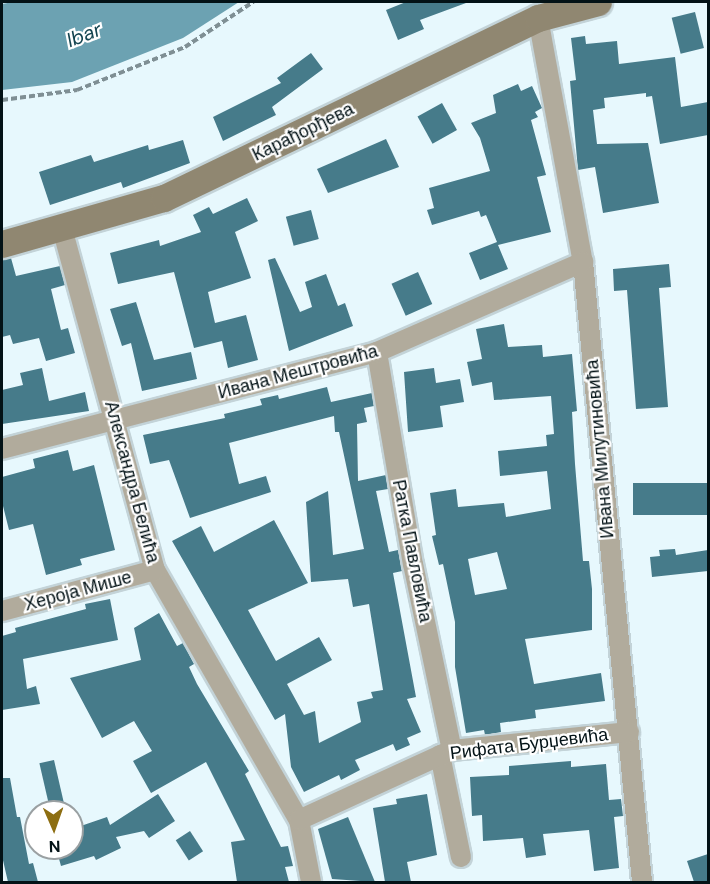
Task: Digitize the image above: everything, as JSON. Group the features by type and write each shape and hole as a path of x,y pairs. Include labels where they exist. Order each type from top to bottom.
{"street":[{"name":"Карађорђева","path":"2,244 164,198 538,18 598,2"},
{"name":"Ивана Милутиновића","path":"538,18 583,262 642,882"},
{"name":"Александра Белића","path":"62,228 155,570 299,820 311,882"},
{"name":"Ивана Мештровића","path":"2,449 377,352 583,262"},
{"name":"Ратка Павловића","path":"377,352 446,752 461,858"},
{"name":"Хероја Мише","path":"2,611 155,570"},
{"name":"Рифата Бурџевића","path":"299,820 446,752 629,732"}],"path":[{"path":"2,100 77,90 185,47 253,2"}],"water":[{"name":"Ibar","path":"13,2 239,2 183,38 72,82 2,90 2,4"}],"building":[{"path":"406,2 466,3 420,20 424,29 398,40 386,10"},
{"path":"695,12 704,48 681,54 672,18"},
{"path":"585,36 586,44 617,41 619,64 675,57 681,107 708,102 708,135 660,144 652,96 646,97 646,93 604,98 605,108 593,110 597,144 648,143 659,203 603,213 595,167 578,170 570,81 576,80 571,38"},
{"path":"311,53 323,69 272,107 276,115 223,141 213,117 281,83 277,78"},
{"path":"518,84 521,91 532,86 542,108 535,112 538,117 531,120 546,175 537,177 551,232 498,245 508,269 480,280 469,253 497,242 486,215 481,217 479,211 432,225 427,210 434,208 429,188 490,171 480,138 471,123 496,113 493,95"},
{"path":"442,103 457,130 433,144 418,117"},
{"path":"386,139 399,167 328,193 317,169"},
{"path":"183,140 190,163 123,188 121,182 50,205 39,172 91,155 94,162 148,145 149,150"},
{"path":"247,198 258,221 235,232 251,278 208,292 215,323 246,315 258,360 228,368 222,341 194,348 174,272 118,284 110,253 159,240 160,246 201,232 193,215 209,207 213,214"},
{"path":"311,210 319,239 294,246 286,217"},
{"path":"11,258 16,276 60,266 65,285 51,289 61,330 68,328 75,353 46,361 39,338 13,344 10,335 2,337 2,259"},
{"path":"275,258 300,312 312,307 305,282 326,274 338,306 345,303 353,326 289,351 268,260"},
{"path":"669,264 671,287 659,288 668,407 636,409 627,290 614,291 613,269"},
{"path":"418,272 432,304 406,316 392,284"},
{"path":"136,302 154,360 191,352 197,379 142,391 131,343 122,346 110,309"},
{"path":"504,324 508,347 542,345 543,357 572,354 577,411 572,412 575,464 583,561 589,561 592,589 592,630 525,639 534,684 601,673 605,701 535,710 536,718 500,723 501,732 485,735 484,730 466,733 455,667 455,622 443,564 439,565 432,536 436,535 430,493 456,489 458,507 504,503 506,517 551,509 547,471 500,476 498,451 547,446 546,435 554,434 551,396 494,400 492,382 472,386 467,362 482,359 476,329","holes":["497,552 507,589 475,595 468,559"]},
{"path":"42,368 49,401 85,392 89,411 2,424 2,390 23,385 20,373"},
{"path":"434,368 436,383 460,379 464,402 440,406 443,427 408,432 404,372"},
{"path":"327,387 331,402 372,393 374,406 364,408 367,422 357,424 358,481 386,475 388,489 376,491 389,552 398,550 402,571 393,573 416,697 407,699 421,732 407,738 410,745 396,751 393,744 355,760 360,770 341,780 339,775 304,792 291,767 285,714 275,720 172,541 201,526 214,552 274,520 308,583 248,610 276,661 319,637 332,660 287,684 304,715 315,711 319,743 361,722 357,702 373,698 371,692 383,690 369,604 353,607 348,579 311,582 306,502 328,491 333,555 364,549 339,432 335,432 334,416 229,443 239,484 266,476 271,492 190,518 169,460 150,464 143,435 225,418 224,414 262,405 260,399 278,395 279,399"},
{"path":"68,450 73,471 94,465 115,550 80,559 82,565 46,575 33,524 9,530 2,502 2,477 35,468 33,459"},
{"path":"633,483 708,483 708,515 633,515"},
{"path":"675,549 676,555 708,550 708,571 652,577 650,557 660,556 659,550"},
{"path":"110,599 118,640 23,659 27,689 36,686 40,704 2,710 2,636 16,632 15,628 86,609 85,604"},
{"path":"159,613 177,646 183,643 194,664 189,667 197,684 249,771 245,774 281,847 288,846 293,866 285,867 289,882 237,882 231,842 245,840 206,762 151,793 133,761 152,751 134,721 102,738 70,678 141,660 134,628"},
{"path":"54,760 63,800 48,800 39,763"},
{"path":"571,761 571,767 606,764 609,800 621,799 623,816 614,817 619,868 594,871 589,830 543,834 546,855 526,858 523,838 483,841 482,815 472,816 470,777 509,775 509,766"},
{"path":"2,778 10,778 17,817 20,817 24,838 24,860 28,860 29,864 33,863 38,882 8,882 2,856"},
{"path":"158,794 175,821 149,838 144,831 116,837 121,848 96,860 94,856 84,859 84,825 107,817 110,825"},
{"path":"427,794 437,855 407,862 411,882 385,882 373,808 397,804 396,799"},
{"path":"348,817 375,882 332,879 318,829"},
{"path":"190,831 203,851 189,860 176,840"},
{"path":"708,854 708,882 694,882 687,861"},
{"path":"59,860 81,860 61,866"}]}
